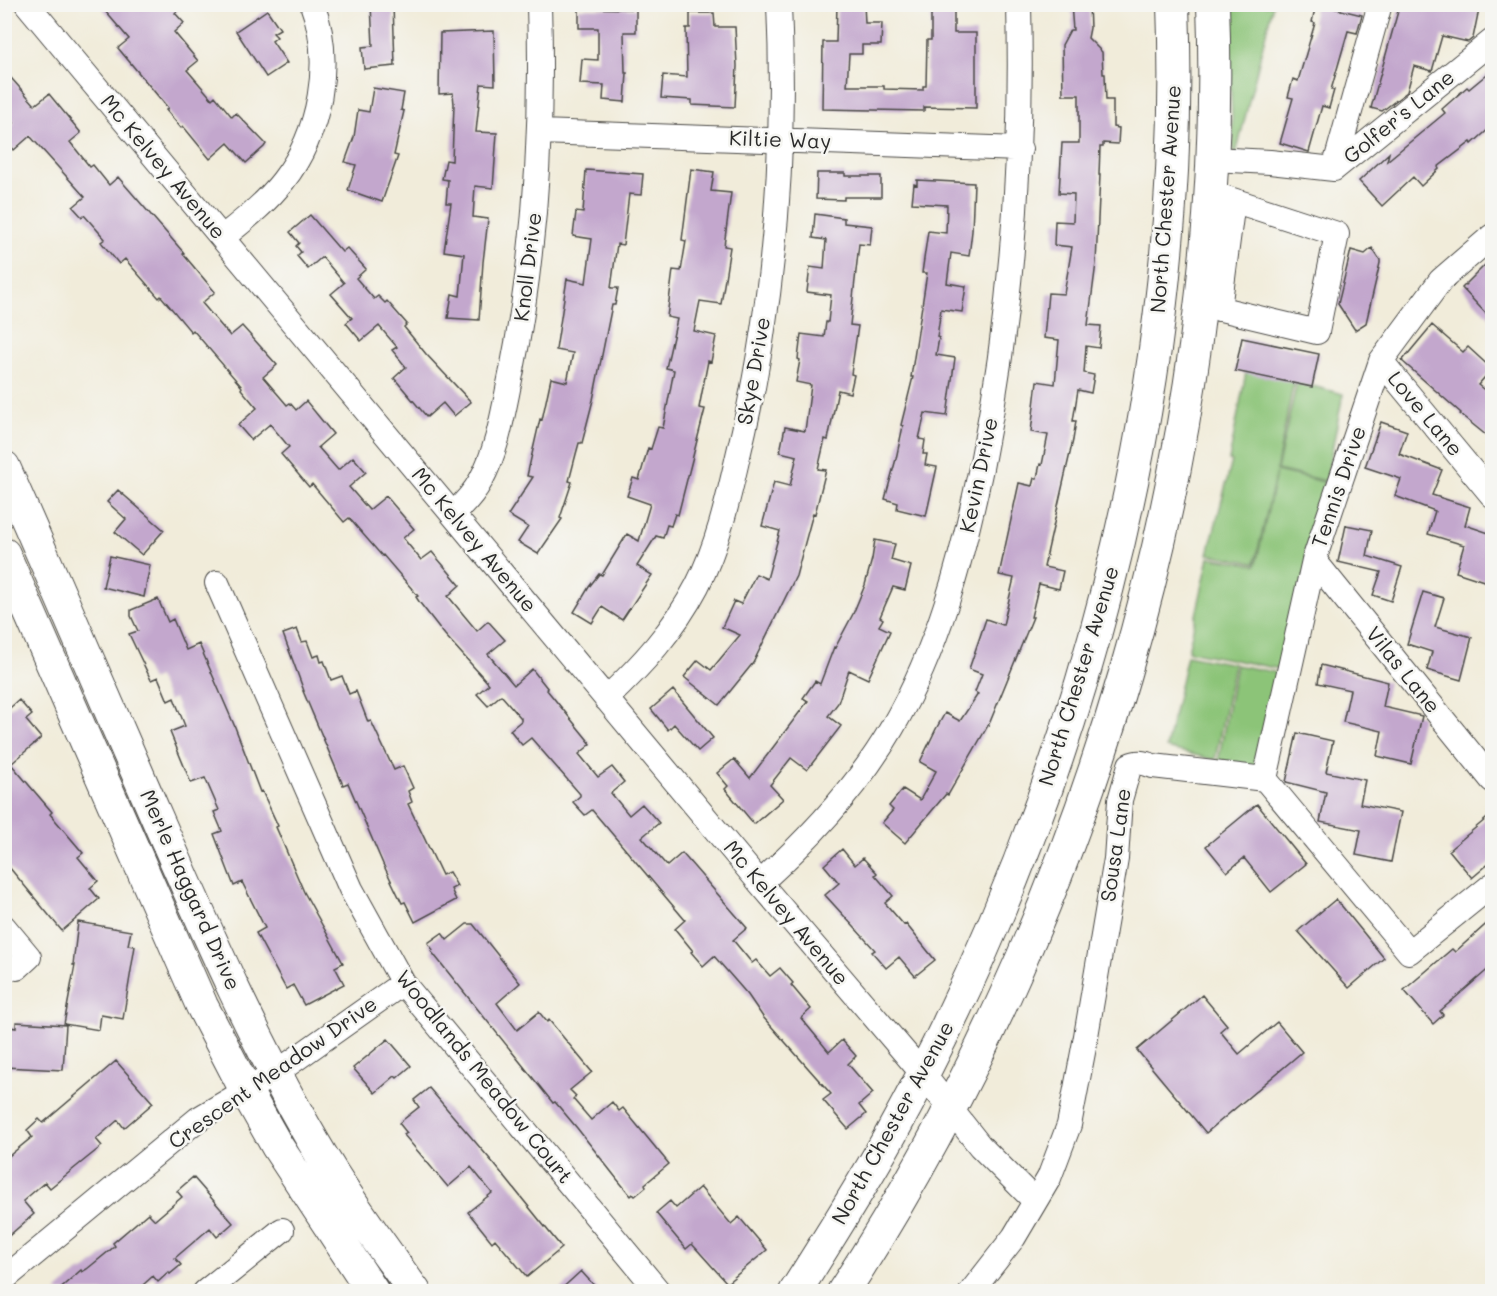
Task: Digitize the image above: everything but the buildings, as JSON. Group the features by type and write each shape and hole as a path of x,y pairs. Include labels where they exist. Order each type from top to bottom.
{"main road":[{"name":"North Chester Avenue","path":"795,1292 845,1214 891,1134 968,981 1001,905 1046,788 1082,676 1107,589 1137,458 1155,351 1174,126 1173,4"},
{"name":"North Chester Avenue","path":"843,1292 920,1163 1004,998 1038,920 1111,720 1165,517 1194,356 1210,307 1222,197 1212,159 1213,4"},
{"path":"1166,240 1177,278 1183,290 1210,307"},
{"name":"Merle Haggard Drive","path":"4,467 171,850 276,1073 324,1160 415,1292"},
{"name":"Merle Haggard Drive","path":"4,554 202,1006 277,1146 373,1292"}],"street":[{"name":"Mc Kelvey Avenue","path":"27,4 760,883 923,1074 980,1146 1035,1201"},
{"path":"222,238 264,202 284,180 300,154 312,127 319,98 322,68 320,38 312,4"},
{"name":"Knoll Drive","path":"453,514 469,499 490,462 505,405 520,331 531,257 540,132 539,4"},
{"name":"Skye Drive","path":"606,699 636,671 660,643 698,584 716,543 745,430 761,344 772,257 780,140 779,4"},
{"name":"Kevin Drive","path":"760,883 794,853 830,814 862,773 891,729 916,683 951,595 972,513 992,414 1007,315 1020,149 1019,4"},
{"path":"1334,170 1380,4"},
{"name":"Golfer's Lane","path":"1334,170 1492,41"},
{"name":"Kiltie Way","path":"540,132 1020,149"},
{"name":"North Chester Avenue","path":"1212,159 1270,162 1334,170"},
{"path":"1210,307 1317,332 1337,234 1222,197"},
{"name":"Tennis Drive","path":"1265,779 1314,560 1381,361 1442,280 1492,236"},
{"name":"Love Lane","path":"1381,361 1492,495"},
{"name":"Vilas Lane","path":"1314,560 1492,780"},
{"name":"Woodlands Meadow Court","path":"217,583 351,889 404,983 659,1292"},
{"name":"Sousa Lane","path":"1035,1201 1049,1178 1062,1147 1072,1106 1116,859 1120,800 1130,765 1145,763 1153,766 1265,779"},
{"path":"1265,779 1409,952 1492,885"},
{"path":"4,927 29,957 17,968"},
{"name":"Crescent Meadow Drive","path":"4,1279 198,1119 276,1073 404,983"},
{"path":"971,1292 1014,1237 1035,1201"},
{"path":"205,1292 282,1230"}],"green space":[{"path":"1227,5 1273,5 1234,162"},
{"path":"1246,372 1294,381 1276,471 1324,482 1285,670 1188,651 1209,557 1256,565 1276,473 1255,563 1208,554 1232,461 1229,460"},
{"path":"1297,382 1343,394 1326,481 1277,470"},
{"path":"1187,655 1234,664 1215,760 1166,748"},
{"path":"1236,665 1285,674 1261,773 1218,762"}]}
